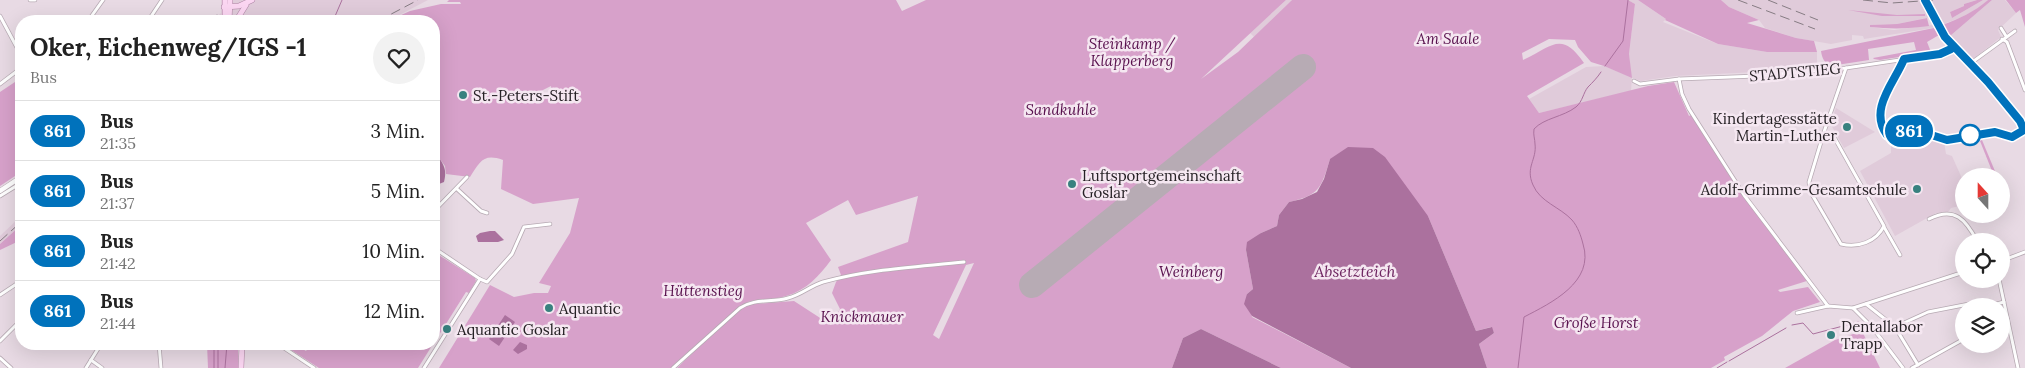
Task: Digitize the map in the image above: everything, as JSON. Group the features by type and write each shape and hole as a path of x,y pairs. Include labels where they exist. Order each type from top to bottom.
{"main road":[{"path":"1925,0 1942,32 1971,63 2025,131"},
{"path":"227,4 238,5 250,1"},
{"path":"240,15 250,1"},
{"path":"241,368 242,350"}],"street":[{"path":"30,0 35,0"},
{"path":"92,15 103,0"},
{"path":"152,15 162,0"},
{"path":"0,16 15,44"},
{"path":"2001,28 2006,36"},
{"path":"1971,63 2015,31"},
{"path":"2002,39 2007,42 2025,90"},
{"name":"STADTSTIEG","path":"1634,80 1640,84 1679,79 1757,76 1846,68 1940,54 1954,47"},
{"path":"1904,59 1891,80 1884,99 1880,118 1887,135 1911,131 1922,132 1947,140 1995,132 2012,137"},
{"path":"1846,68 1809,182 1810,191 1841,244 1849,246 1873,241 1880,235 1884,226"},
{"path":"0,84 15,73"},
{"path":"1679,79 1682,94 1689,109 1744,195 1828,306"},
{"path":"2017,134 2025,131"},
{"path":"1824,132 1834,137 1900,255"},
{"path":"440,205 457,189 466,177"},
{"path":"0,191 15,181"},
{"path":"0,196 15,187"},
{"path":"457,189 480,212 487,213"},
{"path":"1929,219 1937,215 1948,214 1958,216 1965,221 1972,233"},
{"path":"440,252 485,282 490,281 512,254 524,227 550,224"},
{"path":"2010,258 2025,252"},
{"path":"673,368 744,305 754,301 789,298 817,284 891,269 964,262"},
{"path":"1797,313 1828,306 1853,308 1955,275"},
{"path":"440,343 480,279"},
{"path":"0,295 15,285"},
{"path":"1865,304 1894,327 1918,365"},
{"path":"1894,327 1928,312 1955,307"},
{"path":"1853,308 1872,328 1903,368"},
{"path":"0,341 15,326"},
{"path":"2010,330 2018,368"},
{"path":"1912,368 1955,344"},
{"path":"86,368 98,350"},
{"path":"160,350 161,368"},
{"path":"287,350 314,368"},
{"path":"424,368 435,350"},
{"path":"0,358 5,366 11,368"},
{"path":"92,360 102,368"}],"shaded area":[{"path":"221,0 428,0 399,15 219,15 221,13"},
{"path":"1286,0 1292,0 1254,37 1250,33"},
{"path":"1628,0 1638,0 1666,19 1663,22 1718,44 1767,52 1817,52 1817,67 1778,71 1675,76 1641,81 1632,78 1631,91 1539,113 1529,99 1586,67 1604,66 1631,77 1629,54 1635,4"},
{"path":"1721,0 1977,0 1964,4 1964,6 1950,12 1952,18 1983,0 1988,0 1979,8 1962,17 1933,28 1864,39 1863,36 1852,35 1852,40 1831,44 1796,38 1765,28 1759,20 1729,7","holes":["1936,16 1939,23 1894,30 1870,27 1870,25 1897,24"]},
{"path":"1992,0 2005,0 2016,13 1998,30 2001,37 1973,59 1950,36"},
{"path":"1836,108 1875,132 1844,148 1830,123"},
{"name":"Adolf-Grimme-Gesamtschule","path":"1915,134 1944,142 1946,154 1952,156 1957,168 1955,168 1955,207 1951,208 1948,212 1936,213 1895,236 1860,171 1891,153 1891,138"},
{"path":"15,222 15,230 0,244 0,236"}],"green space":[{"path":"449,0 896,0 902,11 926,0 1286,0 1201,79 1238,52 1292,0 1628,0 1635,4 1629,54 1632,78 1591,62 1578,47 1575,40 1549,39 1522,53 1523,60 1556,44 1562,44 1576,53 1584,63 1527,96 1539,113 1648,86 1674,82 1689,116 1693,114 1744,195 1810,280 1778,290 1780,292 1808,287 1820,302 1793,311 1762,336 1724,357 1725,360 1711,368 1487,368 1479,344 1494,333 1491,327 1476,331 1428,216 1330,159 1318,189 1307,196 1289,202 1279,215 1277,226 1261,233 1246,250 1253,289 1247,294 1252,317 1351,368 1281,368 1201,329 1183,338 1172,368 677,368 734,313 671,368 439,368 490,285 514,297 534,293 548,293 551,286 539,283 570,233 579,198 533,204 501,189 503,160 496,158 486,158 483,160 470,177 446,174 445,166 440,159 440,15 401,15 410,11 441,4 461,4 460,2 447,2","holes":["551,86 552,93 533,99 533,95","918,196 908,242 838,267 841,275 832,293 840,309 831,325 794,301 754,304 748,302 782,297 800,290 817,277 831,260 806,223 848,200 856,215","974,263 939,339 933,335 966,265"]},
{"path":"1638,0 1721,0 1729,7 1759,20 1747,23 1796,38 1814,41 1817,52 1767,52 1718,44 1665,20"},
{"path":"1983,0 1952,18 1950,12 1964,6 1964,4"},
{"path":"1988,0 1992,0 1950,36 1942,25 1966,15"},
{"path":"2006,0 2025,0 2025,27 2020,10 2016,13"},
{"path":"1848,10 1897,15 1925,14 1925,16 1882,16"},
{"path":"1927,18 1929,26 1914,28 1870,27 1870,25 1897,24"},
{"path":"1934,28 1939,35 1927,42 1931,52 1880,60 1873,58 1916,50 1914,42 1868,49 1869,60 1830,66 1821,53 1821,51"},
{"path":"15,82 15,176 0,186 0,92"},
{"path":"1982,140 1994,168 1991,168 1980,141"},
{"path":"15,230 15,243 0,250 0,244"},
{"path":"440,256 475,278 476,281 469,293 466,292 440,333"},
{"path":"1862,331 1880,368 1785,368 1835,340"},
{"path":"207,350 238,350 238,368 208,368"},
{"path":"291,350 429,350 418,368 319,368"}],"water":[{"name":"Absetzteich","path":"1348,147 1373,148 1385,157 1428,216 1476,331 1492,327 1494,333 1479,344 1487,368 1351,368 1252,316 1244,304 1247,294 1253,289 1246,250 1247,242 1277,226 1279,215 1289,202 1302,199 1317,192 1324,179 1330,159"},
{"path":"440,159 445,169 444,182 440,184"},
{"path":"495,231 504,240 498,242 478,242 476,236"},
{"path":"505,315 515,322 499,346 489,339"},
{"path":"1201,329 1281,368 1172,368 1183,338"},
{"path":"520,342 527,345 527,349 518,354 513,350"}],"waterway":[{"path":"336,15 342,0"},
{"path":"1605,66 1623,41 1628,0"},
{"path":"1518,368 1524,317 1558,298 1568,290 1577,280 1583,269 1585,257 1583,244 1574,223 1567,215 1540,196 1533,185 1530,173 1535,150 1534,129 1543,122 1576,107 1588,87 1601,72"},
{"path":"1792,325 1803,323 1813,334 1858,322"},
{"path":"1729,361 1786,328"},
{"path":"214,350 214,368"},
{"path":"218,350 218,368"},
{"path":"225,368 226,350"},
{"path":"1717,368 1727,362"}],"runway":[{"path":"1032,285 1303,67"}],"railway":[{"path":"389,15 418,0"},
{"path":"1738,0 1815,29"},
{"path":"1768,0 1818,20"},
{"path":"1863,0 1892,3 1935,0"},
{"path":"0,241 15,227"}],"bus line":[{"name":"861","path":"1925,0 1945,37 1988,82 2018,118 2024,130 2012,137 1992,132 1947,140 1922,132 1911,131 1887,135 1880,118 1881,112 1891,80 1904,59 1940,54 1951,49"}],"place":[{"name":"St.-Peters-Stift","path":"463,95"},
{"name":"Kindertagesstätte Martin-Luther","path":"1847,127"},
{"name":"Luftsportgemeinschaft Goslar","path":"1072,184"},
{"name":"Adolf-Grimme-Gesamtschule","path":"1917,189"},
{"name":"Aquantic","path":"549,308"},
{"name":"Aquantic Goslar","path":"447,329"},
{"name":"Dentallabor Trapp","path":"1831,335"}],"park label":[{"name":"Am Saale","path":"1448,38"},
{"name":"Steinkamp / Klapperberg","path":"1132,52"},
{"name":"Sandkuhle","path":"1061,109"},
{"name":"Weinberg","path":"1191,271"},
{"name":"Hüttenstieg","path":"703,290"},
{"name":"Knickmauer","path":"862,316"},
{"name":"Große Horst","path":"1596,322"}]}
